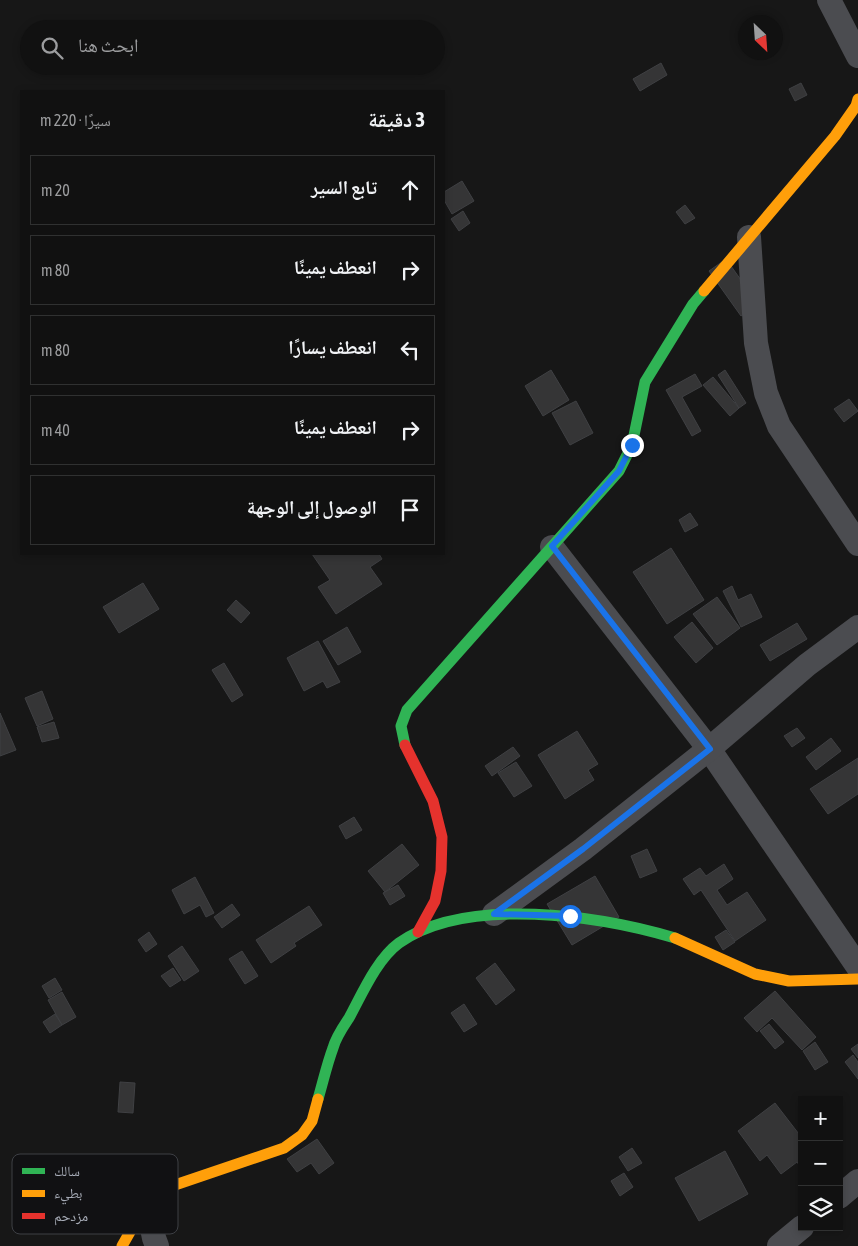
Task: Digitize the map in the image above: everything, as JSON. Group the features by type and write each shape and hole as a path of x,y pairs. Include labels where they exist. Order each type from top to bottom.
{"street":[{"path":"829,0 858,56"},
{"path":"418,932 435,901 441,872 442,837 433,801 404,743 401,726 407,710 619,471 632,445 645,382 693,304 835,136 856,106 858,99"},
{"path":"749,237 756,343 766,392 779,426 858,544"},
{"path":"552,546 710,749 854,952"},
{"path":"494,914 583,849 710,749 807,665 858,626"},
{"path":"178,1184 284,1148 302,1135 312,1120 333,1046 375,970 398,944 418,932 447,922 494,914 570,916 644,929 675,938 755,974 789,981 858,979"},
{"path":"843,1194 858,1181"},
{"path":"778,1246 798,1230"},
{"path":"122,1246 129,1234"},
{"path":"153,1234 157,1246"}],"building":[{"path":"661,63 667,75 640,91 633,79"},
{"path":"801,83 807,95 795,101 789,89"},
{"path":"462,181 474,201 452,214 445,202 445,191"},
{"path":"685,205 695,218 685,224 676,212"},
{"path":"463,211 470,223 459,231 451,219"},
{"path":"726,259 758,304 741,316 709,271"},
{"path":"551,370 569,400 543,416 525,386"},
{"path":"725,370 746,403 739,408 718,375"},
{"path":"695,374 702,386 682,397 701,431 692,436 666,390"},
{"path":"713,377 739,408 730,416 703,385"},
{"path":"849,399 858,411 844,422 834,409"},
{"path":"576,401 593,433 570,445 552,413"},
{"path":"690,513 698,525 685,532 679,520"},
{"path":"671,548 704,600 667,624 633,572"},
{"path":"313,555 380,555 382,559 370,567 382,584 336,614 318,587 330,580"},
{"path":"143,583 159,609 119,633 103,607"},
{"path":"732,586 738,600 751,594 762,617 741,627 723,591"},
{"path":"717,597 740,628 717,645 693,614"},
{"path":"236,600 250,613 241,623 227,610"},
{"path":"692,622 713,648 696,663 674,637"},
{"path":"797,623 807,639 770,661 760,645"},
{"path":"347,627 361,652 338,665 323,641"},
{"path":"318,641 340,682 327,688 323,681 304,691 287,658"},
{"path":"224,663 243,695 232,702 212,670"},
{"path":"42,691 53,719 37,726 25,698"},
{"path":"0,713 16,750 0,756"},
{"path":"54,722 59,738 42,742 37,727"},
{"path":"797,728 805,738 792,747 784,736"},
{"path":"577,731 598,764 588,770 594,780 565,799 538,755"},
{"path":"831,738 841,751 816,770 806,757"},
{"path":"513,747 520,756 492,776 485,766"},
{"path":"858,758 858,794 828,814 810,789"},
{"path":"516,762 532,786 514,797 498,773"},
{"path":"354,817 362,830 346,839 339,826"},
{"path":"402,844 419,865 385,892 368,871"},
{"path":"647,849 657,871 640,878 631,856"},
{"path":"724,864 733,879 717,890 727,905 747,892 766,920 735,941 701,890 694,895 683,879 700,868 706,876"},
{"path":"595,876 619,917 572,945 547,904"},
{"path":"195,877 214,913 206,917 200,905 184,914 172,890"},
{"path":"398,885 405,896 390,905 383,893"},
{"path":"232,904 240,915 222,928 214,917"},
{"path":"309,906 322,925 294,943 296,946 271,963 256,940"},
{"path":"726,930 735,942 723,950 715,937"},
{"path":"149,932 157,944 146,952 138,940"},
{"path":"182,946 199,971 184,981 168,956"},
{"path":"242,951 258,976 245,984 229,959"},
{"path":"495,963 515,990 496,1005 476,978"},
{"path":"173,968 181,980 170,987 161,976"},
{"path":"55,978 62,990 49,998 42,986"},
{"path":"775,991 816,1037 802,1050 772,1018 757,1032 744,1018"},
{"path":"62,992 76,1017 62,1025 48,1000"},
{"path":"464,1004 477,1024 464,1032 451,1013"},
{"path":"55,1014 62,1025 50,1033 43,1022"},
{"path":"769,1024 784,1042 775,1049 760,1031"},
{"path":"815,1042 828,1062 815,1070 803,1051"},
{"path":"858,1044 858,1058 851,1049"},
{"path":"853,1055 858,1062 858,1079 845,1062"},
{"path":"120,1082 135,1083 133,1113 118,1112"},
{"path":"775,1103 798,1133 798,1163 797,1162 781,1174 767,1155 760,1161 738,1131"},
{"path":"317,1139 334,1163 319,1174 311,1163 297,1172 287,1159"},
{"path":"632,1148 642,1163 628,1171 619,1157"},
{"path":"725,1151 748,1194 699,1221 675,1178"},
{"path":"624,1173 633,1187 620,1196 611,1181"}],"traffic: fast":[{"path":"405,745 401,726 407,710 619,471 632,445 645,382 693,304 704,291"},
{"path":"318,1099 336,1040 377,967 399,943 427,928 460,919 497,915 535,914 573,917 610,923 675,938"}],"traffic: slow":[{"path":"704,291 835,136 856,106 858,99"},
{"path":"675,938 755,974 789,981 858,979"},
{"path":"178,1184 284,1148 302,1135 312,1121 318,1099"},
{"path":"122,1246 129,1234"}],"traffic: jam":[{"path":"405,745 433,801 442,837 441,871 435,901 418,932"}],"route":[{"path":"570,916 494,914 583,849 710,749 552,546 619,471 632,445"}]}
